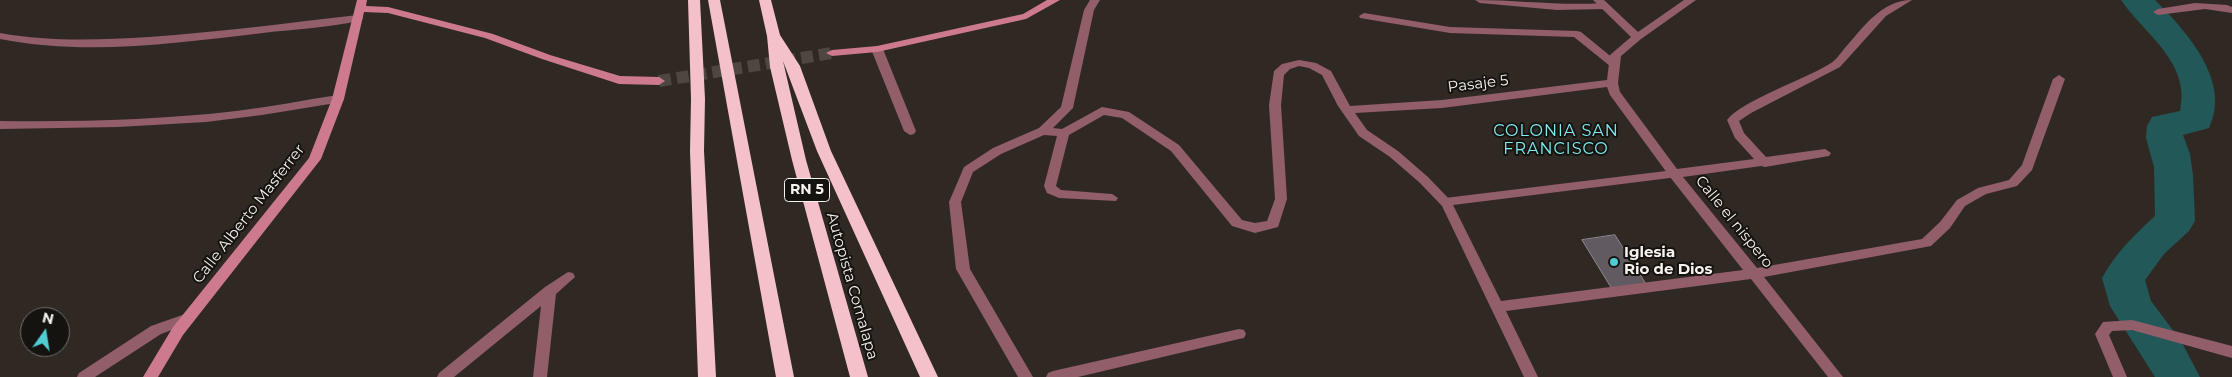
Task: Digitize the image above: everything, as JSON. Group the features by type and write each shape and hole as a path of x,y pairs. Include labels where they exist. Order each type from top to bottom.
{"highway":[{"path":"694,0 698,99 697,151 707,377"},
{"path":"714,0 784,377"},
{"name":"Autopista Comalapa","path":"765,0 774,36 777,67 799,160 859,377"},
{"path":"774,36 793,66 824,151 929,377"}],"street":[{"path":"832,53 877,49 1026,16 1055,0"},
{"path":"1026,377 963,269 955,202 968,170 997,151 1043,131 1067,108 1089,10 1095,0"},
{"path":"1480,0 1538,7 1573,8 1601,3 1637,37"},
{"path":"1612,83 1616,55 1637,37 1691,0"},
{"path":"1765,163 1739,135 1734,120 1747,110 1836,65 1882,14 1907,0"},
{"path":"2158,12 2195,7 2223,7 2232,10"},
{"path":"0,36 55,44 198,38 360,9 388,10 489,36 546,57 619,80 658,81"},
{"name":"Calle Alberto Masferrer","path":"150,377 188,318 315,159 338,98 360,9"},
{"path":"1364,16 1450,30 1577,34 1614,64"},
{"path":"877,49 910,131"},
{"path":"1043,131 1064,133 1102,111 1124,115 1175,148 1237,222 1247,227 1261,229 1273,224 1281,199 1274,105 1278,74 1286,66 1299,63 1312,65 1327,73 1347,110 1363,133 1394,154 1424,180 1444,202 1531,377"},
{"path":"1497,307 1754,274 1926,243 1945,225 1961,202 1982,191 2013,183 2028,167 2060,79"},
{"name":"Pasaje 5","path":"1347,110 1442,104 1612,83"},
{"name":"Calle el nispero","path":"1612,83 1614,92 1624,107 1674,174 1836,377"},
{"path":"0,125 85,126 174,121 239,115 338,98"},
{"path":"1064,133 1050,186 1052,190 1059,194 1112,198"},
{"path":"1444,202 1765,163 1825,153"},
{"path":"444,377 568,277"},
{"path":"540,377 550,291"},
{"path":"84,377 156,330 188,318"},
{"path":"2120,377 2102,334 2108,326 2132,325 2232,352"},
{"path":"1053,377 1239,334"}],"building":[{"name":"Iglesia Rio de Dios","path":"1615,235 1646,284 1612,289 1582,240"}],"waterway":[{"path":"2137,0 2174,39 2193,69 2199,85 2200,102 2196,120 2165,126 2165,141 2170,150 2174,175 2175,221 2150,244 2123,278 2131,306 2165,353 2178,377"}],"tunnel":[{"path":"659,81 832,53"}],"place":[{"name":"Iglesia Rio de Dios","path":"1614,262"}],"district":[{"name":"COLONIA SAN FRANCISCO","path":"1556,140"}]}
